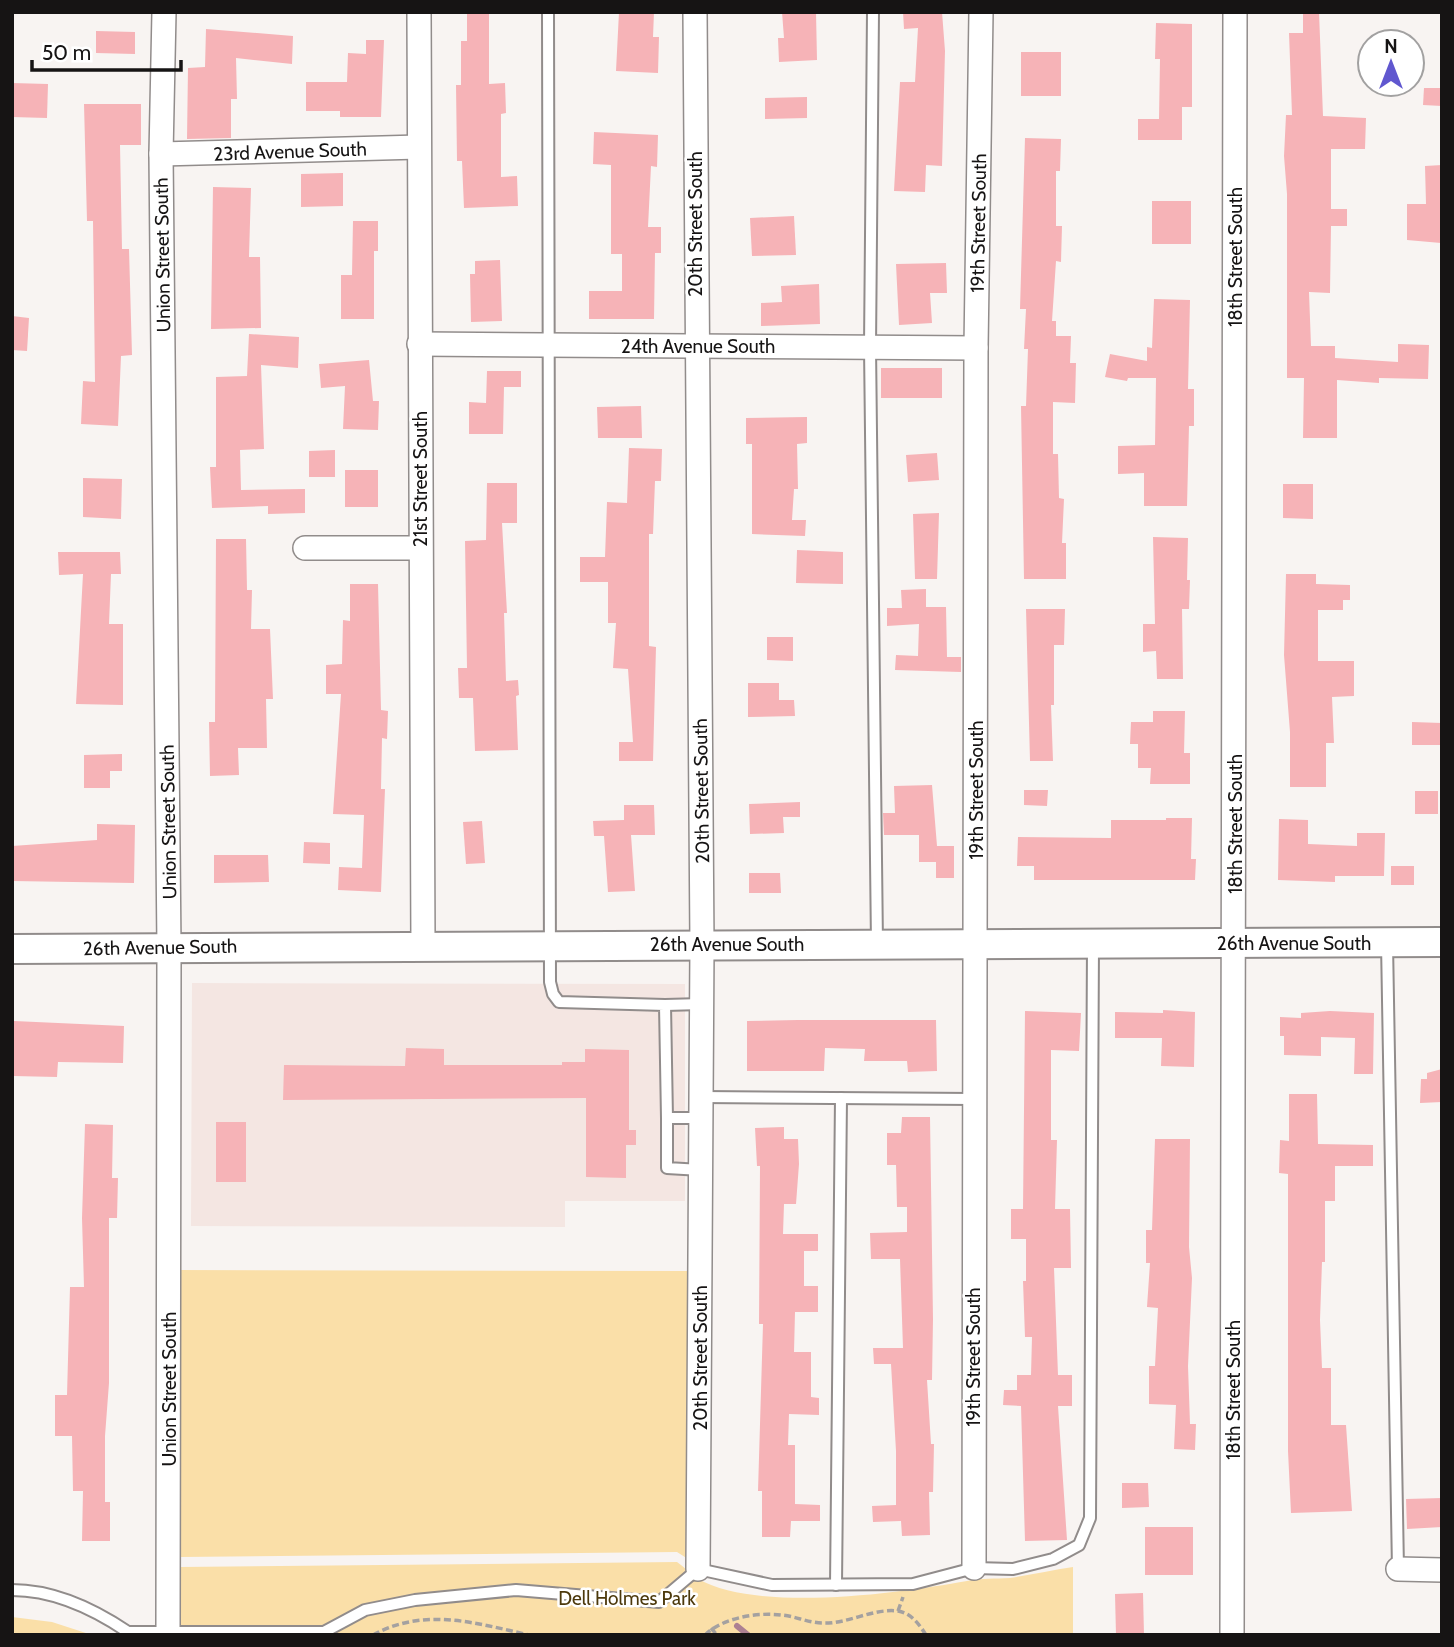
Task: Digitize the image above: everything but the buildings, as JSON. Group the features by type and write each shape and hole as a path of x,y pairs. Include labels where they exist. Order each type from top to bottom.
{"street":[{"name":"Union Street South","path":"164,12 161,154 169,947 168,1632"},
{"name":"21st Street South","path":"419,12 423,946"},
{"name":"20th Street South","path":"695,12 695,346 702,944 698,1569"},
{"name":"19th Street South","path":"974,1568 976,348 981,12"},
{"name":"18th Street South","path":"1232,1635 1235,12"},
{"name":"23rd Avenue South","path":"161,154 419,147"},
{"name":"24th Avenue South","path":"419,344 976,348"},
{"path":"305,548 420,548"},
{"name":"26th Avenue South","path":"12,949 549,944 1442,942"},
{"path":"1398,1569 1442,1570"}],"lane":[{"path":"548,12 551,345 550,982 559,1002 702,1004"},
{"path":"873,12 870,347 877,944"},
{"path":"12,1590 37,1590 102,1615 128,1632 246,1635 324,1632 365,1610 415,1600 516,1590 659,1602 698,1569 772,1585 913,1584 974,1568 1013,1569 1054,1559 1079,1545 1090,1518 1093,943"},
{"path":"1387,943 1398,1569"},
{"path":"665,1005 667,1168 701,1170"},
{"path":"836,1585 841,1098"},
{"path":"667,1118 701,1107 841,1098 974,1099"}],"path":[{"path":"705,1635 711,1628 734,1619 758,1615 780,1614 822,1623 898,1611 913,1618 926,1635"},
{"path":"373,1635 410,1620 443,1618 529,1635"},
{"path":"711,1628 717,1635"}],"shaded area":[{"path":"192,983 685,984 685,1201 565,1201 565,1227 191,1226"}],"green space":[{"path":"175,1270 690,1271 688,1559 677,1552 180,1557 177,1560"},
{"name":"Dell Holmes Park","path":"677,1562 698,1579 724,1589 792,1598 869,1595 978,1579 1010,1578 1073,1567 1073,1635 180,1635 180,1567"},
{"path":"12,1617 52,1622 92,1635 12,1635"}],"waterway":[{"path":"737,1626 748,1635"}]}
